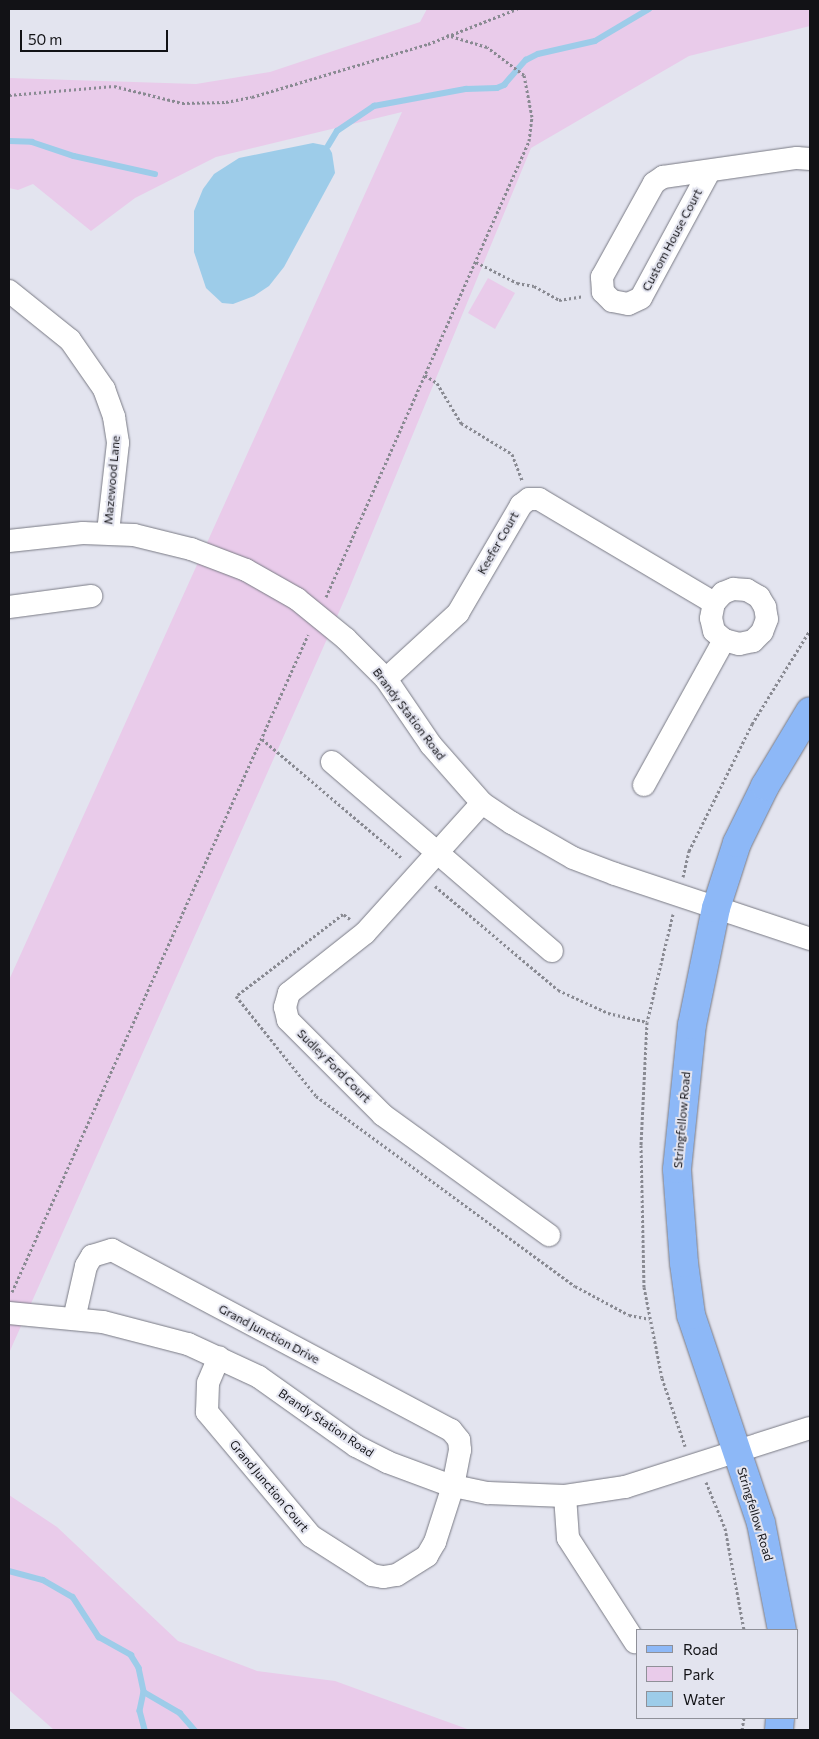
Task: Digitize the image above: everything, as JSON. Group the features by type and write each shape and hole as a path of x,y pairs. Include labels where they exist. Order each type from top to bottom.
{"main road":[{"name":"Stringfellow Road","path":"782,1629 777,1593 761,1523 736,1454 691,1315 684,1263 677,1169 692,1025 716,908 741,835 765,786 810,711"}],"street":[{"name":"Custom House Court","path":"709,172 641,298 628,304 612,301 603,292 602,277 654,183 663,177 709,172 797,158 810,159"},
{"name":"Mazewood Lane","path":"9,290 70,340 104,389 114,417 118,442 108,532"},
{"name":"Keefer Court","path":"386,679 458,613 521,505 529,500 539,499 714,603"},
{"name":"Brandy Station Road","path":"9,541 37,536 108,532 134,535 218,559 272,584 320,616 386,679 431,745 482,804 573,858 810,939"},
{"path":"733,589 747,590 759,597 766,607 767,620 762,632 753,641 739,644 724,640 714,631 711,618 714,603 722,593 733,589"},
{"path":"9,607 91,596"},
{"path":"644,785 724,640"},
{"path":"332,762 438,851 552,951"},
{"name":"Sudley Ford Court","path":"482,804 365,933 289,993 285,1007 288,1020 384,1115 549,1235"},
{"name":"Grand Junction Drive","path":"74,1319 86,1266 92,1256 112,1250 451,1430 459,1440 460,1450 453,1486"},
{"name":"Brandy Station Road","path":"9,1313 74,1319 164,1335 219,1357 259,1377 356,1446 410,1472 453,1486 488,1492 564,1496 625,1487 736,1454 810,1428"},
{"name":"Grand Junction Court","path":"219,1357 208,1383 207,1412 311,1536 372,1575 396,1575 427,1556 435,1542 453,1486"},
{"path":"564,1496 568,1538 635,1642"}],"path":[{"path":"9,95 114,86 182,103 226,102 298,84 428,44 517,9"},
{"path":"9,1300 306,638 320,616 327,591 476,262 528,141 530,102 527,82 520,71 487,47 447,35"},
{"path":"476,262 517,283 534,286 559,300 603,292"},
{"path":"425,374 437,382 461,423 512,454 529,500"},
{"path":"262,739 558,990 608,1013 648,1022"},
{"path":"698,1466 714,1497 725,1528 744,1629"}],"green space":[{"path":"427,9 810,9 810,26 689,56 531,148 347,594 9,1353 9,980 402,112 216,157 135,198 91,231 33,184 18,190 9,188 9,78 196,84 270,72 420,22"},
{"path":"488,278 515,293 495,329 468,313"},
{"path":"9,1495 57,1527 178,1641 257,1671 335,1681 470,1730 54,1730 9,1690"}],"water":[{"path":"313,143 328,146 332,153 335,173 284,267 269,286 254,296 233,304 222,303 206,288 194,252 194,211 203,189 214,174 239,158"}],"waterway":[{"path":"328,146 337,131 374,106 466,89 497,88 504,85 526,60 538,54 595,41 649,9"},
{"path":"9,141 32,142 74,156 155,174"},
{"path":"9,1571 43,1580 73,1597 99,1637 131,1655 139,1668 144,1692 140,1711 145,1730"},
{"path":"144,1692 180,1713 195,1730"}]}
